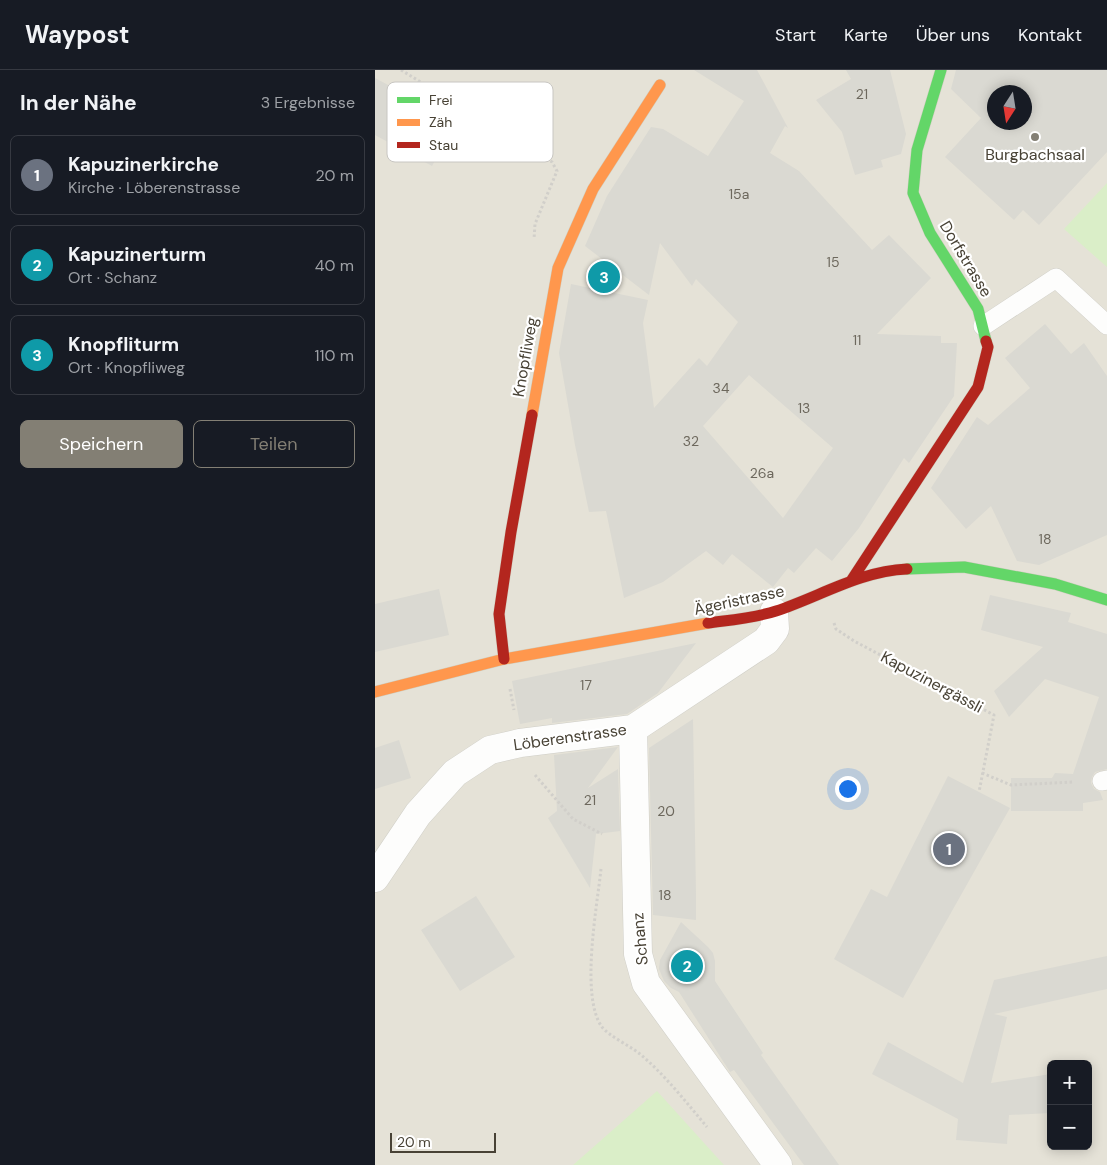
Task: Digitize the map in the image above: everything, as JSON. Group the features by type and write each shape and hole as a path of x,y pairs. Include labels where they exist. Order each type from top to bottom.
{"street":[{"name":"Dorfstrasse","path":"851,581 978,387 988,347 978,309 930,233 913,193 917,150 941,70"},
{"name":"Knopfliweg","path":"504,659 499,614 511,532 558,268 593,190 660,85"},
{"name":"Ägeristrasse","path":"375,692 504,659 774,612 851,581 892,570 964,567 1055,584 1107,600"},
{"name":"Löberenstrasse","path":"375,878 418,814 455,774 489,750 520,743 633,729 766,641 775,629 774,612"},
{"name":"Schanz","path":"633,729 638,954 645,983 779,1165"}],"lane":[{"path":"983,326 1057,278 1107,325"}],"path":[{"path":"401,70 421,82"},
{"path":"533,240 535,224 557,171 552,162"},
{"name":"Kapuzinergässli","path":"836,629 994,715 979,792"},
{"path":"504,659 520,743 527,766 573,819 605,836"},
{"path":"982,773 1011,785 1105,780"}],"shaded area":[{"path":"375,70 1107,70 1107,1165 375,1165"}],"green space":[{"path":"1107,183 1107,267 1064,229"},
{"path":"657,1091 724,1165 573,1165"}],"building":[{"path":"694,70 757,70 788,128 785,126 770,153 799,171 872,250 889,235 931,278 877,334 941,336 941,343 957,343 954,396 909,463 904,458 859,528 832,561 816,548 794,573 788,568 773,587 732,554 723,565 706,551 663,582 624,598 606,511 589,512 559,353 571,284 648,300 643,323 654,408 699,358 707,366 738,322 696,279 692,286 660,243 649,295 585,246 607,196 651,127 663,129 708,156 744,101","holes":["749,375 833,448 783,518 703,426"]},
{"path":"846,70 890,70 906,134 901,154 881,160 883,167 855,175 842,132 816,100 851,79"},
{"name":"Burgbachsaal","path":"956,70 1107,70 1107,152 1039,225 1023,210 1014,220 945,157 981,118 951,89"},
{"path":"375,78 387,84 387,142 375,135"},
{"path":"425,162 434,162 432,166"},
{"path":"1045,324 1071,354 1084,343 1107,376 1107,535 1039,565 1017,561 991,506 966,529 931,488 977,417 988,425 1030,388 1005,358"},
{"path":"439,589 449,635 375,652 375,604"},
{"path":"990,595 1071,613 1068,622 1107,634 1107,769 1095,772 1091,783 1094,789 1100,792 1103,800 1083,803 1083,811 1011,811 1011,778 1052,778 1055,773 1073,774 1099,697 1045,679 1009,717 994,691 1043,647 981,630"},
{"path":"696,643 658,693 627,714 552,723 552,718 520,724 512,681"},
{"path":"693,719 696,920 653,915 649,748"},
{"path":"399,740 411,778 375,789 375,748"},
{"path":"618,747 588,788 618,769 620,831 596,834 590,888 548,818 557,811 554,755"},
{"path":"948,776 1010,808 903,998 834,959 871,889 887,897"},
{"path":"476,896 515,957 460,991 421,930"},
{"path":"681,922 713,953 715,981 763,1053 761,1055 839,1165 804,1165 734,1070 730,1072 679,992 671,988 664,981 659,969 660,960"},
{"path":"1107,956 1107,989 994,1014 1007,1017 991,1083 1047,1075 1047,1113 1009,1115 1007,1144 956,1140 958,1119 872,1074 888,1042 963,1083 994,980"}],"traffic: fast":[{"path":"941,70 917,150 913,193 930,233 978,309 986,341"},
{"path":"907,569 964,567 1055,584 1107,600"}],"traffic: slow":[{"path":"532,415 558,268 593,189 660,85"},
{"path":"375,692 504,659 708,623"}],"traffic: jam":[{"path":"851,581 978,387 988,347 986,341"},
{"path":"504,659 499,614 511,532 532,415"},
{"path":"708,623 768,613 856,579 873,574 907,569"}],"place":[{"name":"Burgbachsaal","path":"1035,137"},
{"name":"Knopfliturm","path":"604,277"},
{"name":"Kapuzinerkirche","path":"949,849"},
{"name":"Kapuzinerturm","path":"687,966"}]}
